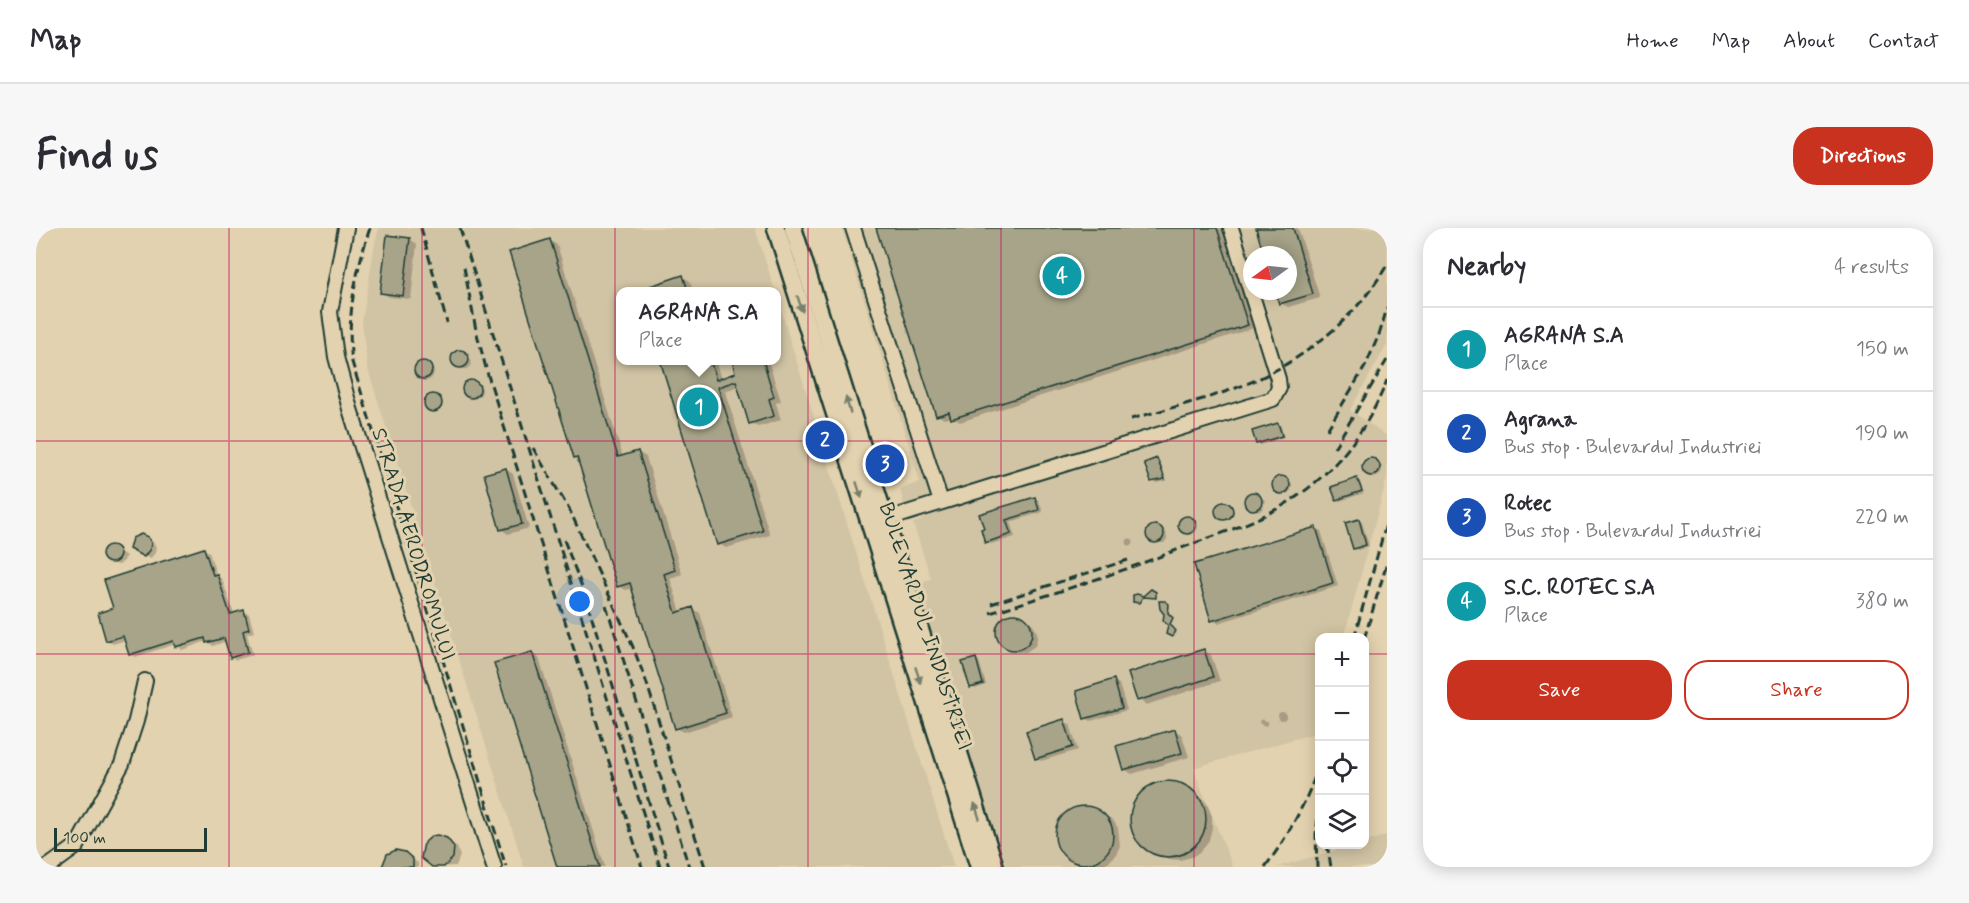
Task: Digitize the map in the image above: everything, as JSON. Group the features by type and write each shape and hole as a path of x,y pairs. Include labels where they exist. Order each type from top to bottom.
{"main road":[{"name":"BULEVARDUL INDUSTRIEI","path":"776,228 994,867"},
{"name":"BULEVARDUL INDUSTRIEI","path":"793,228 979,867"}],"street":[{"name":"STRADA AERODROMULUI","path":"346,228 330,312 336,357 350,409 494,867"},
{"path":"853,228 941,502"},
{"path":"877,522 1273,399 1279,388 1278,380 1231,228"},
{"path":"48,867 77,846 122,764 136,721 145,681"}],"shaded area":[{"path":"379,228 755,228 774,287 616,287 616,365 781,365 781,311 954,867 524,867 367,366 362,322"},
{"path":"842,228 1387,228 1387,345 1350,410 1387,436 1387,478 1345,633 1315,633 1315,733 1193,768 1233,867 1007,867 913,584 931,579 913,523 922,520 917,505 905,508 900,489 920,482"},
{"path":"1387,835 1387,867 1277,867 1340,849 1369,849 1369,841"}],"building":[{"path":"876,228 1217,228 1248,325 951,419 949,412 936,416"},
{"path":"1256,228 1293,228 1313,294 1297,299 1297,246 1261,246"},
{"path":"387,235 410,238 403,296 380,293"},
{"path":"550,239 618,457 638,451 675,570 664,574 676,613 693,607 726,713 675,729 630,583 617,587 577,457 574,458 509,252"},
{"path":"683,275 687,287 647,287"},
{"path":"1278,300 1293,300 1279,304"},
{"path":"460,350 466,353 469,359 466,365 460,368 454,365 451,359 454,353"},
{"path":"423,361 429,364 432,370 429,376 423,379 417,376 414,370 417,364"},
{"path":"662,365 712,365 716,380 735,373 733,365 764,365 774,397 769,399 774,416 749,424 736,381 718,387 763,531 717,545"},
{"path":"471,380 477,383 480,389 477,395 471,398 465,395 462,389 465,383"},
{"path":"433,394 439,397 442,403 439,409 433,412 427,409 424,403 427,397"},
{"path":"1278,423 1282,436 1256,444 1252,431"},
{"path":"1157,458 1165,479 1151,482 1144,463"},
{"path":"1371,458 1377,461 1380,467 1377,473 1371,476 1365,473 1362,467 1365,461"},
{"path":"506,468 522,524 500,530 484,474"},
{"path":"1281,476 1287,479 1290,485 1287,491 1281,494 1275,491 1272,485 1275,479"},
{"path":"1357,478 1362,491 1336,500 1331,487"},
{"path":"1253,492 1259,495 1262,501 1259,507 1253,510 1247,507 1244,501 1247,495"},
{"path":"1035,497 1039,510 1006,520 1011,534 985,543 981,529 984,528 979,514"},
{"path":"1224,502 1230,505 1233,511 1230,517 1224,520 1218,517 1215,511 1218,505"},
{"path":"1187,516 1193,519 1196,525 1193,531 1187,534 1181,531 1178,525 1181,519"},
{"path":"1359,519 1366,545 1353,549 1345,523"},
{"path":"1155,525 1161,528 1164,534 1161,540 1155,543 1149,540 1146,534 1149,528"},
{"path":"1316,527 1333,583 1211,621 1194,564"},
{"path":"141,534 148,537 151,543 144,557 129,549 132,538"},
{"path":"111,545 117,548 120,554 117,560 111,563 105,560 102,554 105,548"},
{"path":"204,548 213,575 217,574 230,614 244,610 249,629 243,631 248,652 230,658 224,638 206,643 205,638 175,647 173,641 129,655 123,636 106,641 98,613 113,608 104,580"},
{"path":"1151,589 1156,592 1156,598 1143,597 1139,603 1133,602 1133,595 1143,596"},
{"path":"1159,601 1169,604 1168,613 1173,618 1170,624 1176,631 1172,637 1166,634 1168,625 1163,621 1164,614 1160,609"},
{"path":"1014,614 1027,619 1032,632 1027,645 1014,650 1001,645 996,632 1001,619"},
{"path":"1204,649 1213,677 1137,701 1128,673"},
{"path":"532,652 600,867 557,867 494,663"},
{"path":"976,658 983,684 970,688 962,662"},
{"path":"1114,679 1122,708 1084,719 1076,691"},
{"path":"1064,719 1073,747 1035,759 1026,731"},
{"path":"1175,729 1182,753 1123,770 1116,746"},
{"path":"1168,781 1182,784 1195,792 1203,805 1206,819 1203,833 1195,846 1182,854 1168,857 1154,854 1141,846 1133,833 1130,819 1133,805 1141,792 1154,784"},
{"path":"1078,806 1090,806 1105,814 1113,829 1113,841 1105,856 1090,864 1078,864 1063,856 1055,841 1055,829 1063,814"},
{"path":"437,835 447,838 454,847 453,858 444,867 432,867 421,858 424,843"},
{"path":"396,850 405,852 413,859 413,867 382,867 387,854"}],"railway":[{"path":"370,228 360,261 351,311 352,362 506,867"},
{"path":"421,228 447,323"},
{"path":"460,228 660,867"},
{"path":"1131,419 1227,391 1258,379 1296,358 1314,346 1347,317 1362,301 1387,265"},
{"path":"464,267 487,372 642,867"},
{"path":"1327,430 1366,365 1387,308"},
{"path":"1334,448 1387,360"},
{"path":"990,613 1136,565 1245,524 1286,504 1323,476 1354,441 1367,422 1387,380"},
{"path":"533,448 570,511 633,647 705,867"},
{"path":"1355,633 1387,521"},
{"path":"564,540 585,595 669,867"},
{"path":"991,604 1128,560"},
{"path":"1366,633 1387,563"},
{"path":"606,605 689,867"},
{"path":"1265,867 1297,817 1315,776"},
{"path":"1316,849 1317,867"},
{"path":"1328,849 1331,867"}],"place":[{"name":"S.C. ROTEC S.A","path":"1062,276"},
{"name":"AGRANA S.A","path":"699,407"},
{"name":"Agrana","path":"825,440"},
{"name":"Rotec","path":"885,464"}]}
